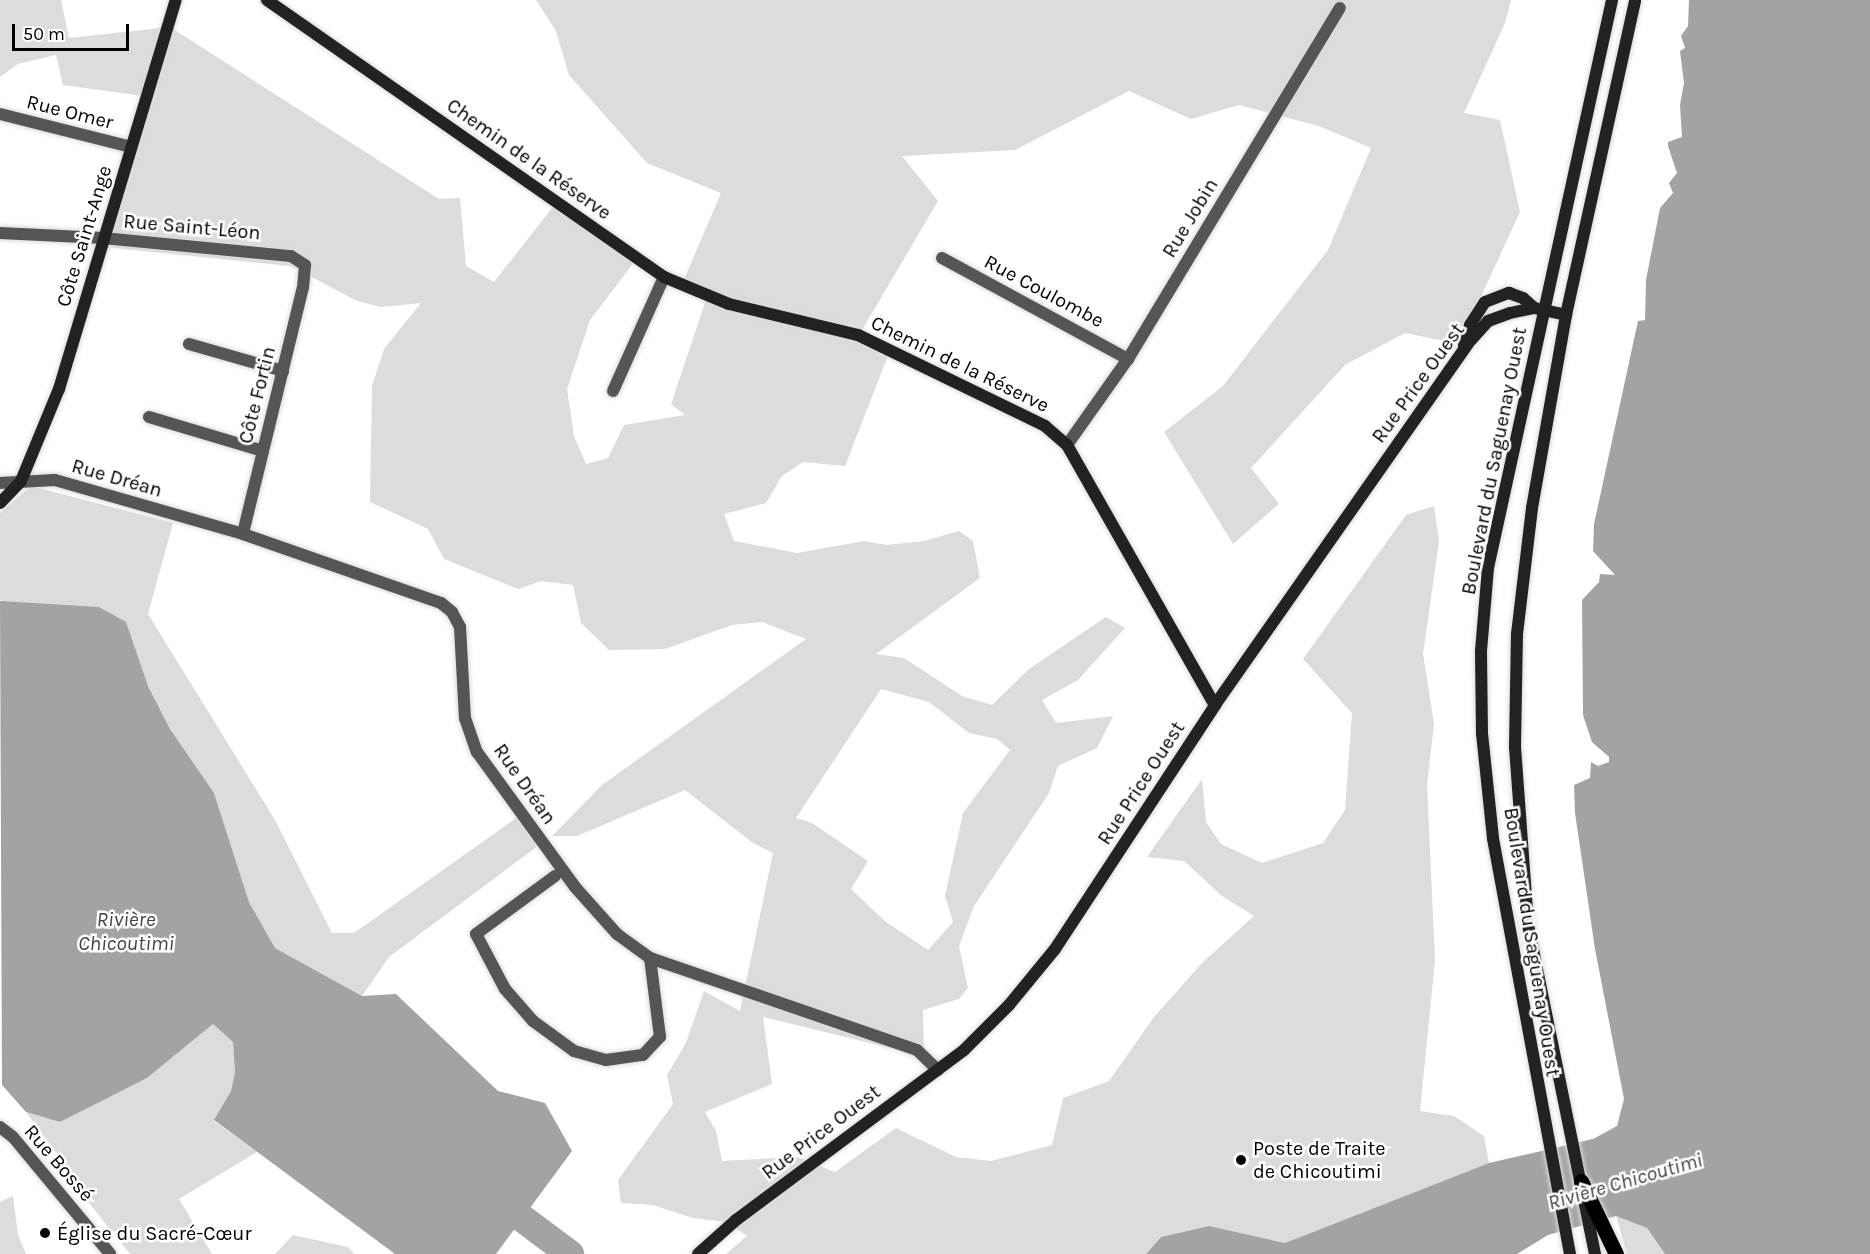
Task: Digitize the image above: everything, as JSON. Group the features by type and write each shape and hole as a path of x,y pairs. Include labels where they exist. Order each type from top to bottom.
{"main road":[{"path":"1581,1181 1616,1253"}],"street":[{"name":"Côte Saint-Ange","path":"21,481 58,390 176,0"},
{"name":"Chemin de la Réserve","path":"267,0 664,277 729,304 858,335 891,348 1045,426 1067,445 1215,705"},
{"name":"Boulevard du Saguenay Ouest","path":"1570,1254 1544,1128 1493,838 1482,734 1481,651 1488,568 1539,310 1612,0"},
{"name":"Boulevard du Saguenay Ouest","path":"1596,1254 1528,924 1515,747 1517,634 1532,508 1566,315 1635,0"},
{"name":"Rue Jobin","path":"1067,445 1128,359 1340,8"},
{"name":"Rue Omer","path":"0,114 131,147"},
{"name":"Rue Saint-Léon","path":"0,233 103,238 291,256 305,265"},
{"name":"Rue Coulombe","path":"942,258 1128,359"},
{"name":"Côte Fortin","path":"243,534 283,371 305,265"},
{"path":"613,391 664,277"},
{"path":"1463,351 1470,325 1485,302 1509,293 1523,297 1539,310"},
{"name":"Rue Price Ouest","path":"698,1254 736,1220 964,1050 1009,1005 1055,949 1215,705 1463,351 1488,321 1539,310 1566,315"},
{"path":"189,344 283,371"},
{"path":"149,417 263,451"},
{"name":"Rue Dréan","path":"0,483 55,480 243,534 441,603 452,612 460,627 465,718 477,752 576,887 617,934 650,958 916,1050 938,1070"},
{"path":"0,503 21,481"},
{"path":"555,876 476,934 505,988 532,1021 573,1051 606,1060 643,1055 660,1037 650,958"},
{"name":"Rue Bossé","path":"0,1128 13,1137 110,1254"}],"shaded area":[{"path":"0,0 61,0 69,38 170,27 439,199 460,198 466,266 494,282 556,203 638,257 590,320 567,389 574,436 586,464 608,458 624,425 685,415 671,404 707,297 682,284 721,193 647,163 569,75 556,31 536,0 1511,0 1505,23 1464,113 1500,120 1520,212 1459,344 1405,333 1345,365 1251,468 1279,504 1233,544 1164,432 1223,386 1328,250 1371,148 1319,126 1239,105 1191,119 1129,91 1015,150 902,156 938,201 859,335 891,348 845,466 803,462 782,476 766,503 724,514 734,541 797,553 864,541 887,545 924,541 959,531 973,541 980,578 876,654 904,658 962,696 992,705 1029,669 1106,617 1125,628 1078,680 1042,700 1056,723 1113,716 1097,748 1058,766 1049,793 974,906 959,946 968,988 959,999 923,1010 924,1056 763,1017 772,1084 705,1112 716,1131 722,1161 797,1157 835,1172 896,1128 956,1157 991,1161 1052,1145 1063,1098 1109,1081 1154,1017 1202,963 1254,916 1222,896 1184,861 1147,857 1202,779 1206,822 1221,844 1262,863 1323,843 1345,810 1352,713 1303,659 1406,515 1434,506 1439,541 1423,654 1434,724 1427,785 1435,960 1420,1111 1454,1116 1484,1136 1489,1163 1285,1243 1209,1226 1161,1237 1146,1254 726,1254 747,1236 726,1222 693,1218 653,1205 621,1203 618,1180 673,1104 667,1075 686,1043 704,991 740,1011 773,853 753,843 685,790 577,836 552,836 602,785 806,639 762,622 732,625 665,649 609,650 581,623 573,585 541,581 518,589 444,559 428,529 370,502 372,386 384,349 421,303 381,307 357,301 291,266 106,247 150,97 63,85 56,55 18,64 0,77","holes":["881,689 929,702 969,733 997,739 1010,750 963,813 945,896 953,922 928,950 886,922 851,889 868,861 812,823 796,818"]},
{"path":"31,486 173,523 148,614 275,820 332,933 354,933 519,816 539,845 389,957 362,996 275,948 249,902 214,793 170,729 148,686 0,600 0,513"},
{"path":"213,1024 233,1042 235,1072 231,1091 214,1121 257,1152 179,1199 212,1254 130,1254 77,1188 74,1177 26,1112 60,1122 147,1078"},
{"path":"13,1196 18,1235 26,1254 0,1254 0,1202"},
{"path":"1616,1216 1647,1228 1665,1254 1627,1254"},
{"path":"293,1235 348,1247 354,1254 275,1254"}],"water":[{"path":"1689,0 1870,0 1870,1254 1665,1254 1647,1228 1616,1216 1548,1235 1517,1254 1146,1254 1161,1237 1209,1226 1285,1243 1489,1163 1593,1139 1617,1126 1624,1099 1595,949 1575,813 1574,785 1590,778 1591,762 1598,766 1609,762 1609,757 1592,742 1583,715 1582,600 1599,582 1600,574 1615,575 1593,551 1594,524 1638,321 1645,320 1646,280 1660,208 1673,193 1669,183 1677,173 1668,142 1682,137 1680,105 1684,83 1680,51 1685,48 1681,36 1688,26"},
{"name":"Rivière Chicoutimi","path":"0,601 99,607 126,622 148,686 170,729 214,793 249,902 275,948 362,996 396,994 498,1091 545,1103 572,1151 496,1254 395,1254 214,1120 231,1091 235,1072 233,1042 213,1024 147,1078 60,1122 26,1112 2,1085"}],"waterway":[{"name":"Rivière Chicoutimi","path":"491,1195 570,1254"}],"place":[{"name":"Poste de Traite de Chicoutimi","path":"1241,1160"},
{"name":"Église du Sacré-Cœur","path":"45,1233"}]}
